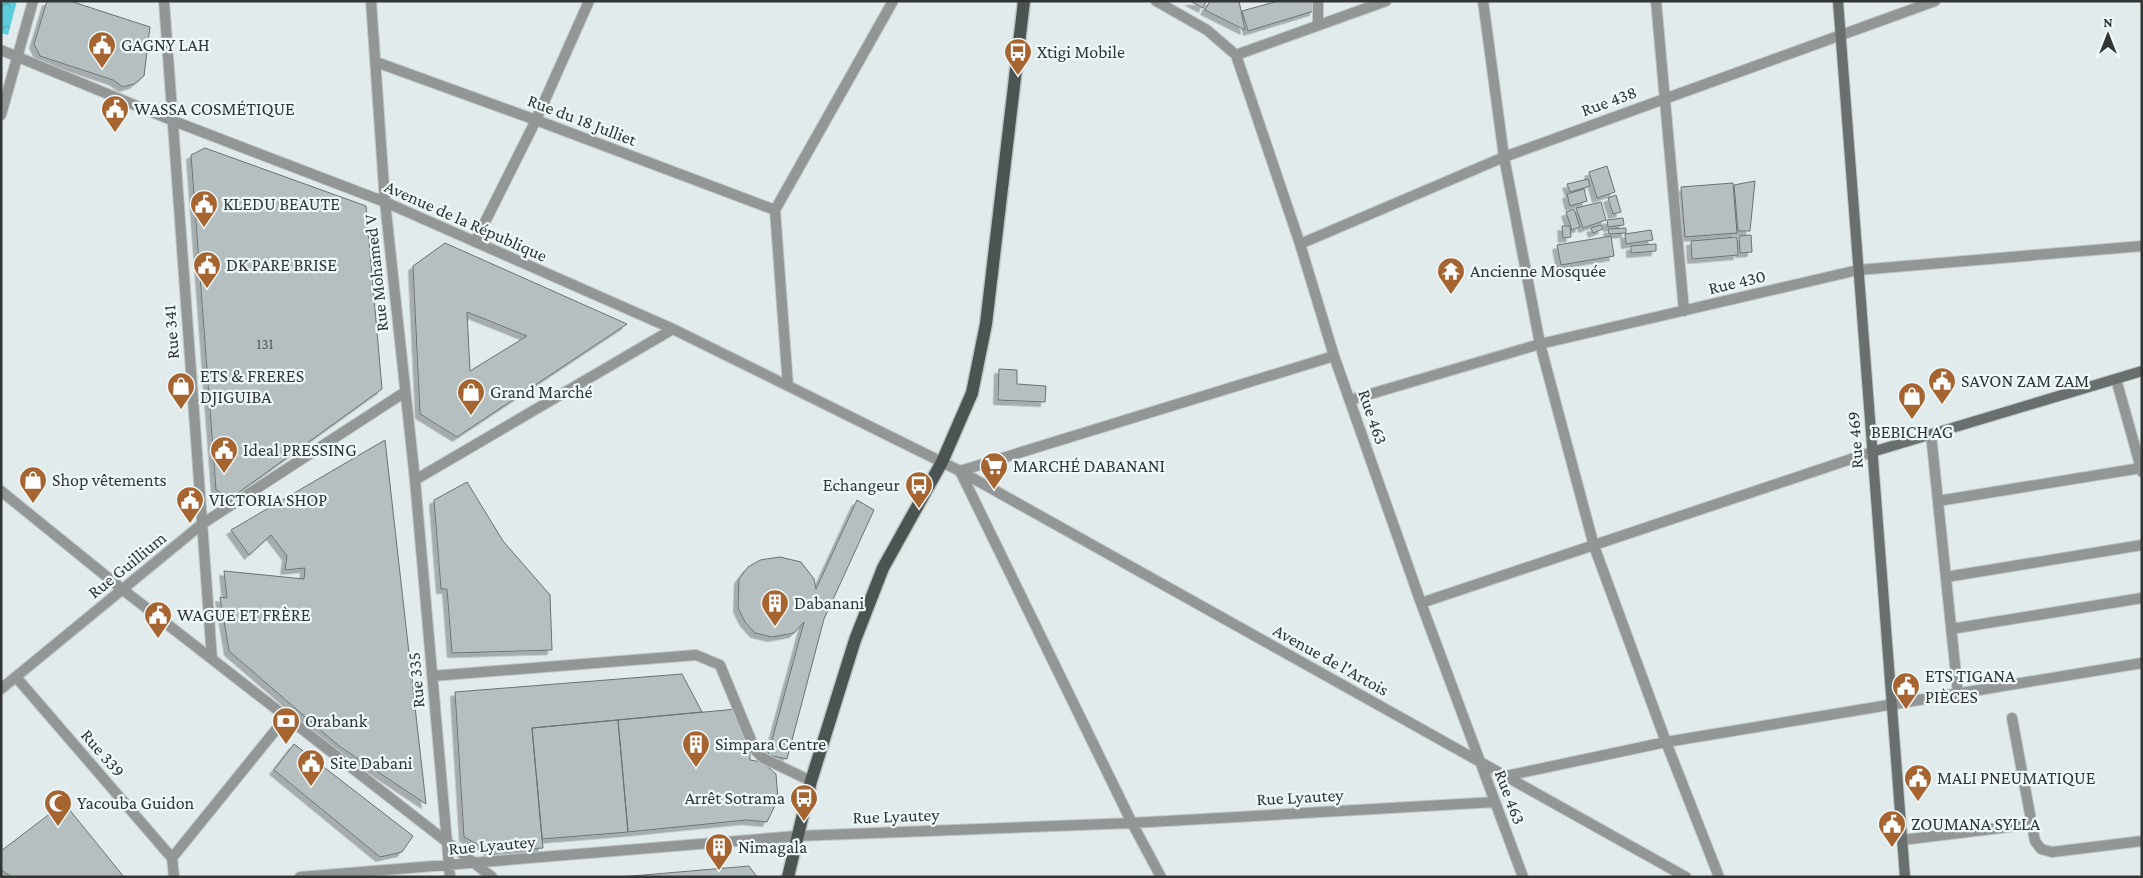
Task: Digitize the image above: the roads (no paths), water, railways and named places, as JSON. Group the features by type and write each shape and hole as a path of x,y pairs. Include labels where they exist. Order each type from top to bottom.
{"main road":[{"path":"788,877 811,781 855,640 883,568 942,462 972,394 986,324 1024,1"}],"street":[{"path":"1,115 33,1"},
{"name":"Rue 341","path":"164,1 171,120 212,659"},
{"name":"Rue Mohamed V","path":"371,1 385,202 415,480"},
{"path":"475,242 536,120 590,1"},
{"path":"788,386 775,210 893,1"},
{"path":"1156,1 1207,30 1236,55 1386,1"},
{"path":"1318,1 1318,26"},
{"path":"1483,1 1504,156 1540,344 1594,546 1666,742 1719,877"},
{"path":"1656,1 1684,311"},
{"name":"Rue 469","path":"1838,1 1905,877"},
{"name":"Rue 438","path":"1300,244 1504,156 1935,1"},
{"name":"Avenue de la République","path":"1,50 171,120 385,202 673,329 942,462"},
{"name":"Rue 463","path":"1236,55 1300,244 1334,356 1421,604 1523,877"},
{"name":"Rue du 18 Julliet","path":"376,62 775,210"},
{"name":"Rue 430","path":"1350,400 1540,344 1858,270 2142,246"},
{"path":"415,480 673,329"},
{"path":"1161,877 1132,823 960,471 1334,356"},
{"path":"1421,604 1872,452 2142,371"},
{"path":"1938,501 2141,470 2116,379"},
{"name":"Rue Guillium","path":"1,689 202,524 405,392"},
{"path":"1931,434 1958,694"},
{"name":"Avenue de l'Artois","path":"942,462 1686,877"},
{"name":"Rue 335","path":"415,480 450,877"},
{"path":"1,491 122,589 492,877"},
{"path":"1946,576 2142,545"},
{"path":"1951,628 2142,598"},
{"path":"432,676 696,655 720,666 755,750 764,758 811,781"},
{"path":"1506,776 1666,742 2142,663"},
{"name":"Rue 339","path":"16,677 172,858"},
{"path":"174,877 172,858 287,716"},
{"path":"2012,718 2035,841 2040,849 2052,852 2142,841"},
{"name":"Rue Lyautey","path":"300,877 797,836 1132,823 1495,802"},
{"path":"1902,840 2033,824"}],"place":[{"name":"GAGNY LAH","path":"102,69"},
{"name":"Xtigi Mobile","path":"1018,76"},
{"name":"WASSA COSMÉTIQUE","path":"115,133"},
{"name":"KLEDU BEAUTE","path":"204,228"},
{"name":"DK PARE BRISE","path":"207,289"},
{"name":"Ancienne Mosquée","path":"1451,295"},
{"name":"SAVON ZAM ZAM","path":"1942,405"},
{"name":"ETS & FRERES DJIGUIBA","path":"181,410"},
{"name":"Grand Marché","path":"471,416"},
{"name":"BEBICH AG","path":"1912,420"},
{"name":"Ideal PRESSING","path":"224,474"},
{"name":"MARCHÉ DABANANI","path":"994,490"},
{"name":"Shop vêtements","path":"33,504"},
{"name":"Echangeur","path":"919,509"},
{"name":"VICTORIA SHOP","path":"190,524"},
{"name":"Dabanani","path":"775,627"},
{"name":"WAGUE ET FRÈRE","path":"158,639"},
{"name":"ETS TIGANA PIÈCES","path":"1906,710"},
{"name":"Orabank","path":"286,745"},
{"name":"Simpara Centre","path":"696,768"},
{"name":"Site Dabani","path":"311,787"},
{"name":"MALI PNEUMATIQUE","path":"1918,802"},
{"name":"Arrêt Sotrama","path":"804,822"},
{"name":"Yacouba Guidon","path":"58,827"},
{"name":"ZOUMANA SYLLA","path":"1892,848"},
{"name":"Nimagala","path":"719,871"}]}
